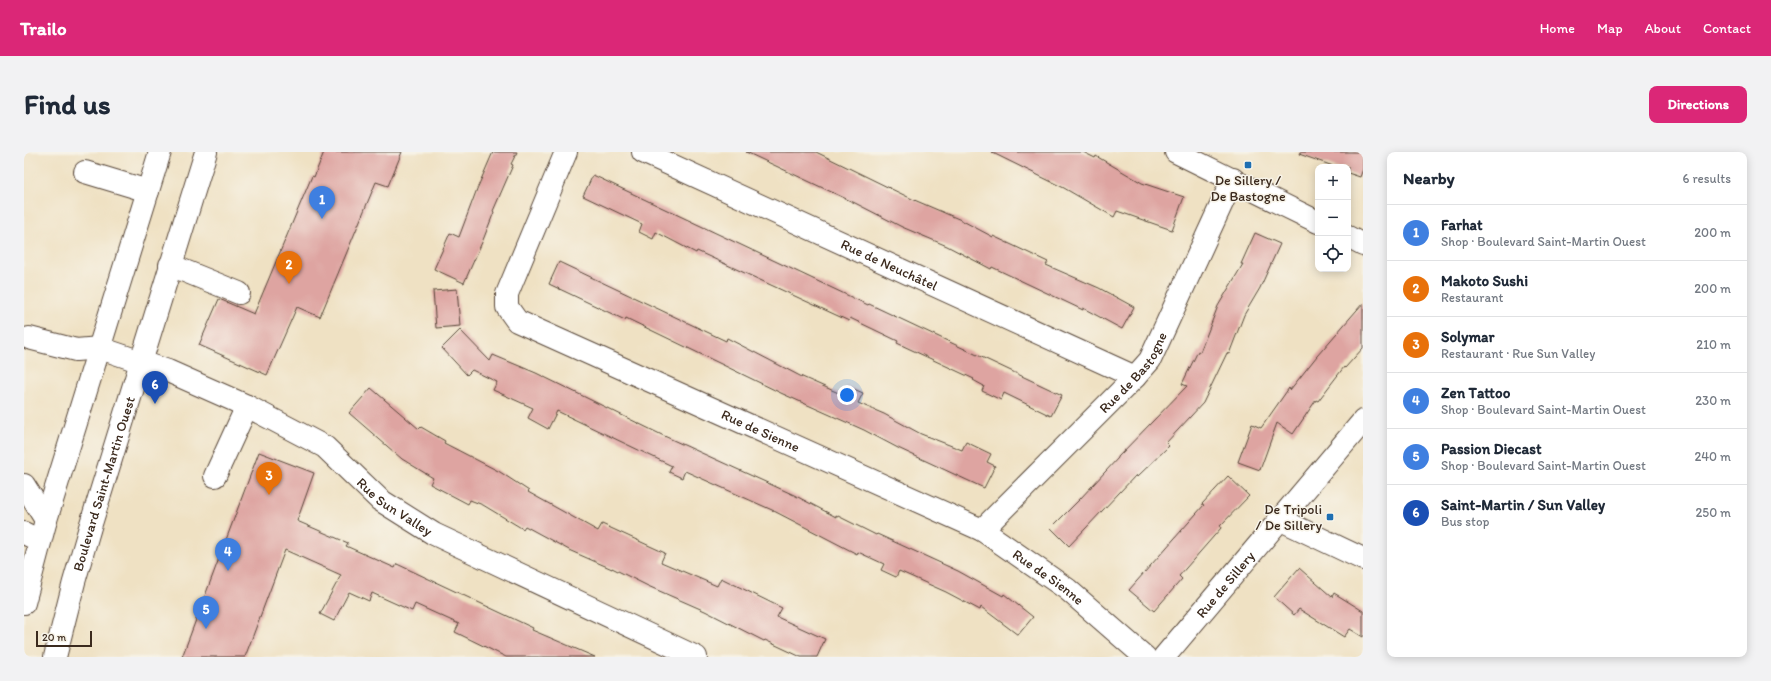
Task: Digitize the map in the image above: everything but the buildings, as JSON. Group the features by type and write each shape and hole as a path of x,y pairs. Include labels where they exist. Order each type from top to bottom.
{"street":[{"path":"24,603 37,531 100,348 160,152"},
{"name":"Boulevard Saint-Martin Ouest","path":"55,657 76,575 170,265 206,152"},
{"name":"Rue de Sienne","path":"566,152 507,294 507,307 517,321 982,530 1067,589 1145,657"},
{"name":"Rue de Neuchâtel","path":"643,152 1135,377"},
{"path":"1176,152 1315,221"},
{"path":"85,172 148,191"},
{"name":"Rue de Bastogne","path":"982,530 1135,377 1150,360 1233,180"},
{"path":"1351,239 1363,245"},
{"path":"170,265 239,293"},
{"path":"29,338 76,350 100,348"},
{"name":"Rue Sun Valley","path":"100,348 168,371 247,406 325,447 380,500 434,534 696,657"},
{"path":"215,476 247,406"},
{"name":"Rue de Sillery","path":"1164,657 1363,421"},
{"path":"24,485 37,531"},
{"path":"1279,519 1363,559"}],"place":[{"name":"De Sillery / De Bastogne","path":"1248,165"},
{"name":"Farhat","path":"322,219"},
{"name":"Makoto Sushi","path":"289,284"},
{"name":"Saint-Martin / Sun Valley","path":"155,404"},
{"name":"Solymar","path":"269,495"},
{"name":"De Tripoli / De Sillery","path":"1330,517"},
{"name":"Zen Tattoo","path":"228,571"},
{"name":"Passion Diecast","path":"206,629"}]}
